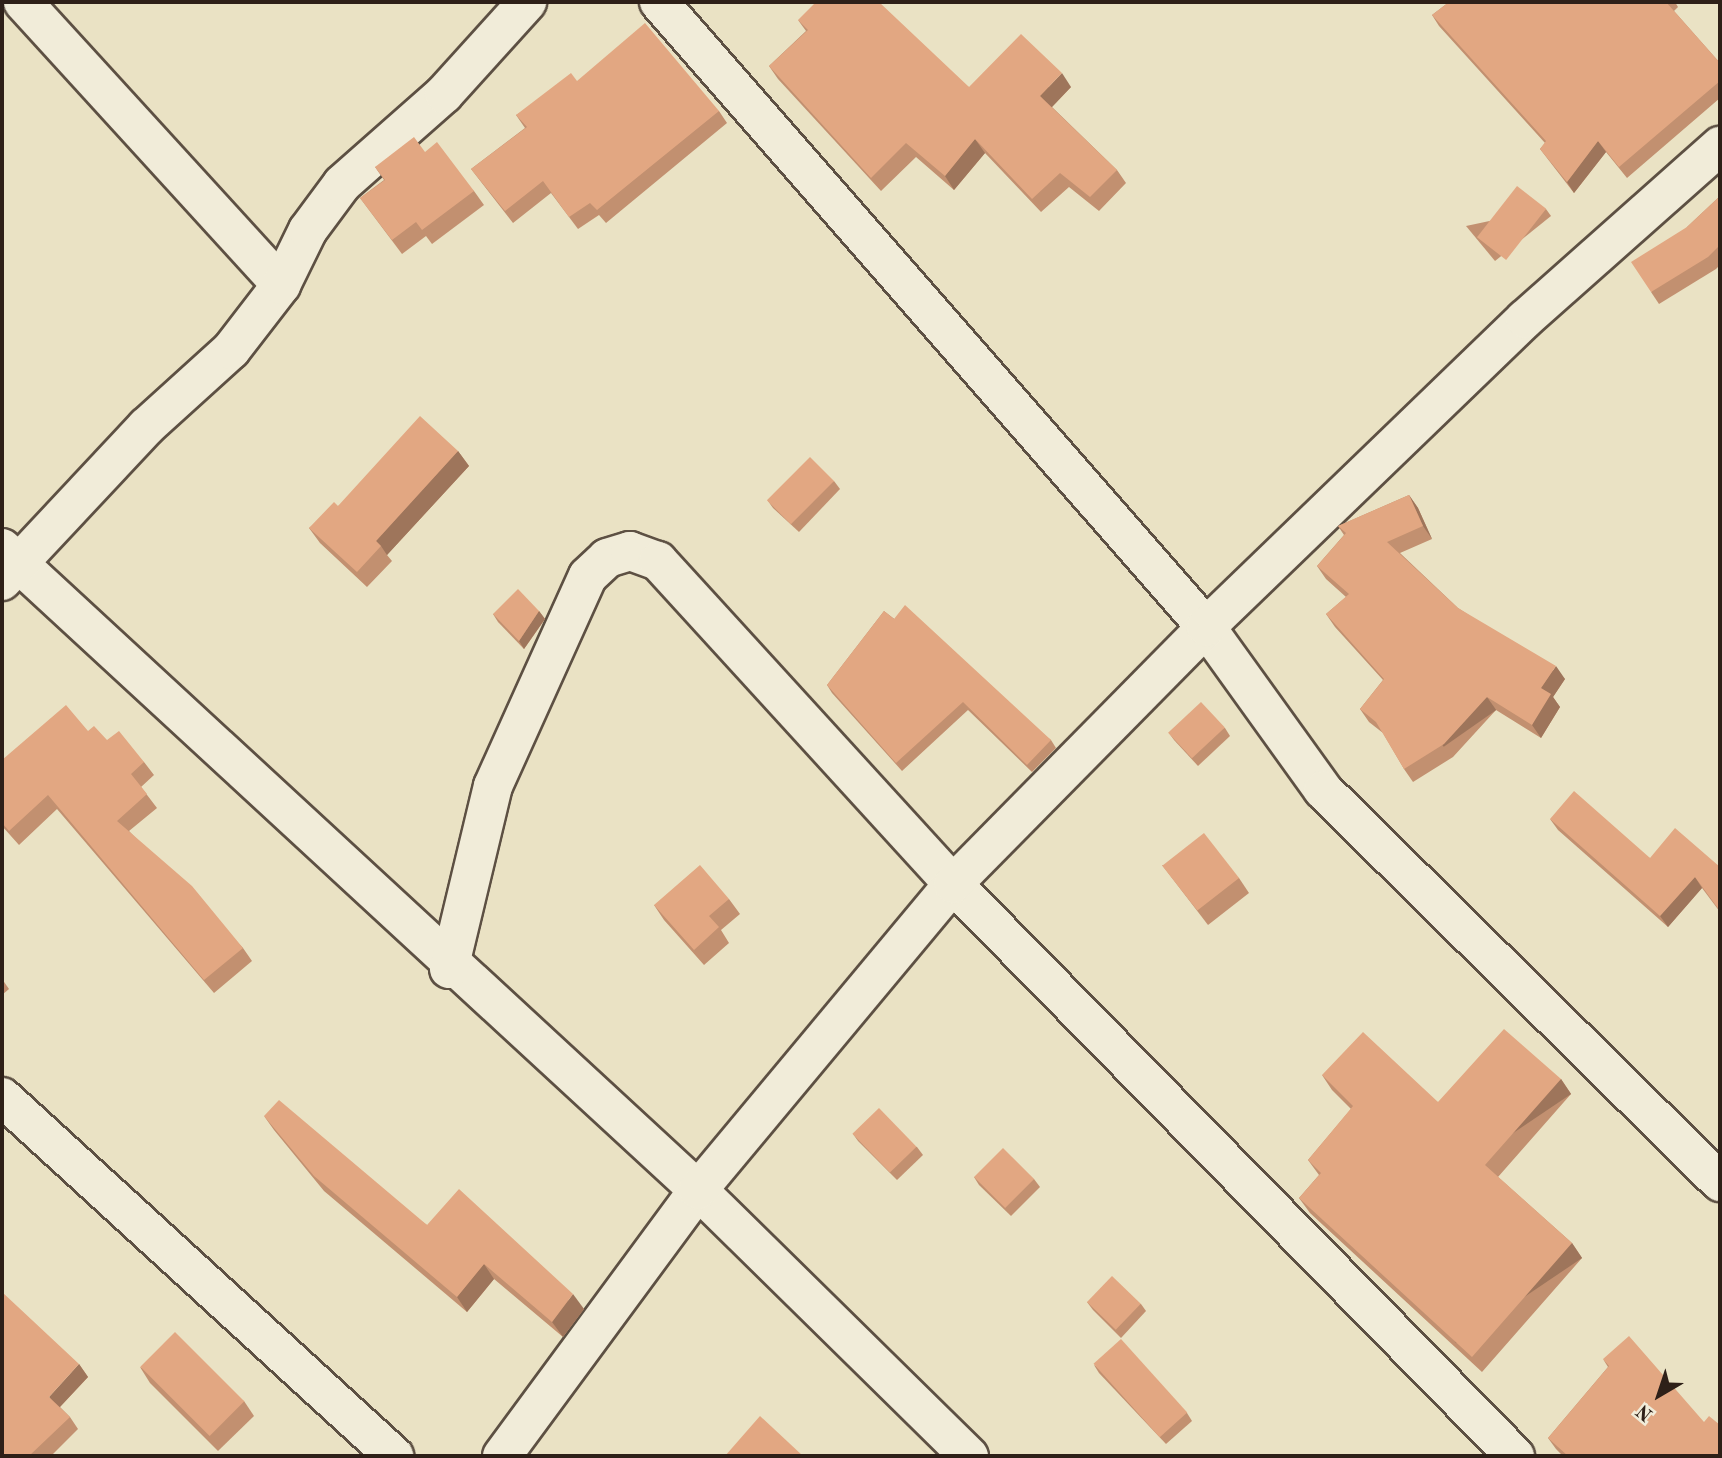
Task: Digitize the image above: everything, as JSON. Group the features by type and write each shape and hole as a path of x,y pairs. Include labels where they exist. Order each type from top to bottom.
{"street":[{"path":"23,2 281,285"},
{"path":"527,2 444,94 342,184 308,230 281,285 231,350 146,427 8,564 698,1190 969,1456"},
{"path":"659,2 1206,627 1323,790 1720,1182"},
{"path":"502,1456 698,1190 953,884 1206,627 1525,318 1720,146"},
{"path":"449,969 493,786 521,719 589,576 607,558 630,551 679,577 953,884 1515,1456"},
{"path":"2,1097 394,1456"}],"building":[{"path":"816,2 879,2 969,87 1021,34 1062,73 1040,96 1117,170 1090,197 1060,173 1032,199 975,139 945,176 906,143 871,178 769,66 808,30 798,20"},
{"path":"1449,2 1666,2 1720,63 1720,81 1619,167 1598,141 1567,182 1540,149 1546,141 1432,15"},
{"path":"645,23 719,111 597,210 590,203 569,217 543,181 505,211 471,169 527,127 516,115 571,73 577,81"},
{"path":"414,137 425,152 437,142 474,191 422,230 416,222 392,240 360,198 385,180 375,167"},
{"path":"1517,186 1546,209 1506,260 1477,237"},
{"path":"1720,196 1720,245 1708,257 1651,292 1631,262 1687,227"},
{"path":"420,416 458,451 376,541 381,546 357,572 309,528 334,502 338,506"},
{"path":"810,457 834,481 791,524 767,500"},
{"path":"1409,495 1423,526 1387,542 1458,608 1556,666 1541,688 1551,694 1532,725 1487,697 1444,744 1404,769 1376,722 1360,709 1384,679 1326,614 1349,594 1317,566 1346,533 1338,526"},
{"path":"518,589 539,611 519,641 493,614"},
{"path":"905,605 1051,740 1027,765 963,702 896,763 827,685 884,611 894,619"},
{"path":"1201,702 1225,728 1192,758 1168,733"},
{"path":"66,705 88,731 94,726 107,740 119,731 144,762 131,774 147,794 117,821 192,886 243,948 204,980 48,795 9,831 2,823 2,760"},
{"path":"1574,791 1650,858 1675,828 1720,867 1720,911 1695,877 1660,916 1550,819"},
{"path":"1204,833 1239,878 1197,911 1162,866"},
{"path":"700,865 729,899 709,916 719,927 694,950 654,905"},
{"path":"1504,1029 1561,1079 1485,1165 1572,1243 1472,1357 1299,1198 1321,1173 1308,1160 1353,1106 1322,1075 1363,1032 1438,1102"},
{"path":"279,1100 427,1225 459,1189 573,1294 552,1322 484,1264 457,1297 314,1176 264,1116"},
{"path":"879,1108 917,1147 890,1173 852,1134"},
{"path":"1003,1148 1034,1179 1005,1208 974,1177"},
{"path":"1112,1276 1141,1304 1116,1330 1087,1302"},
{"path":"2,1292 79,1364 49,1397 70,1417 29,1456 2,1456"},
{"path":"175,1332 244,1401 210,1436 140,1367"},
{"path":"1629,1336 1704,1422 1709,1416 1720,1425 1720,1456 1568,1456 1548,1438 1609,1366 1603,1359"},
{"path":"1121,1339 1187,1413 1160,1437 1094,1364"},
{"path":"760,1416 803,1456 725,1456"}]}
